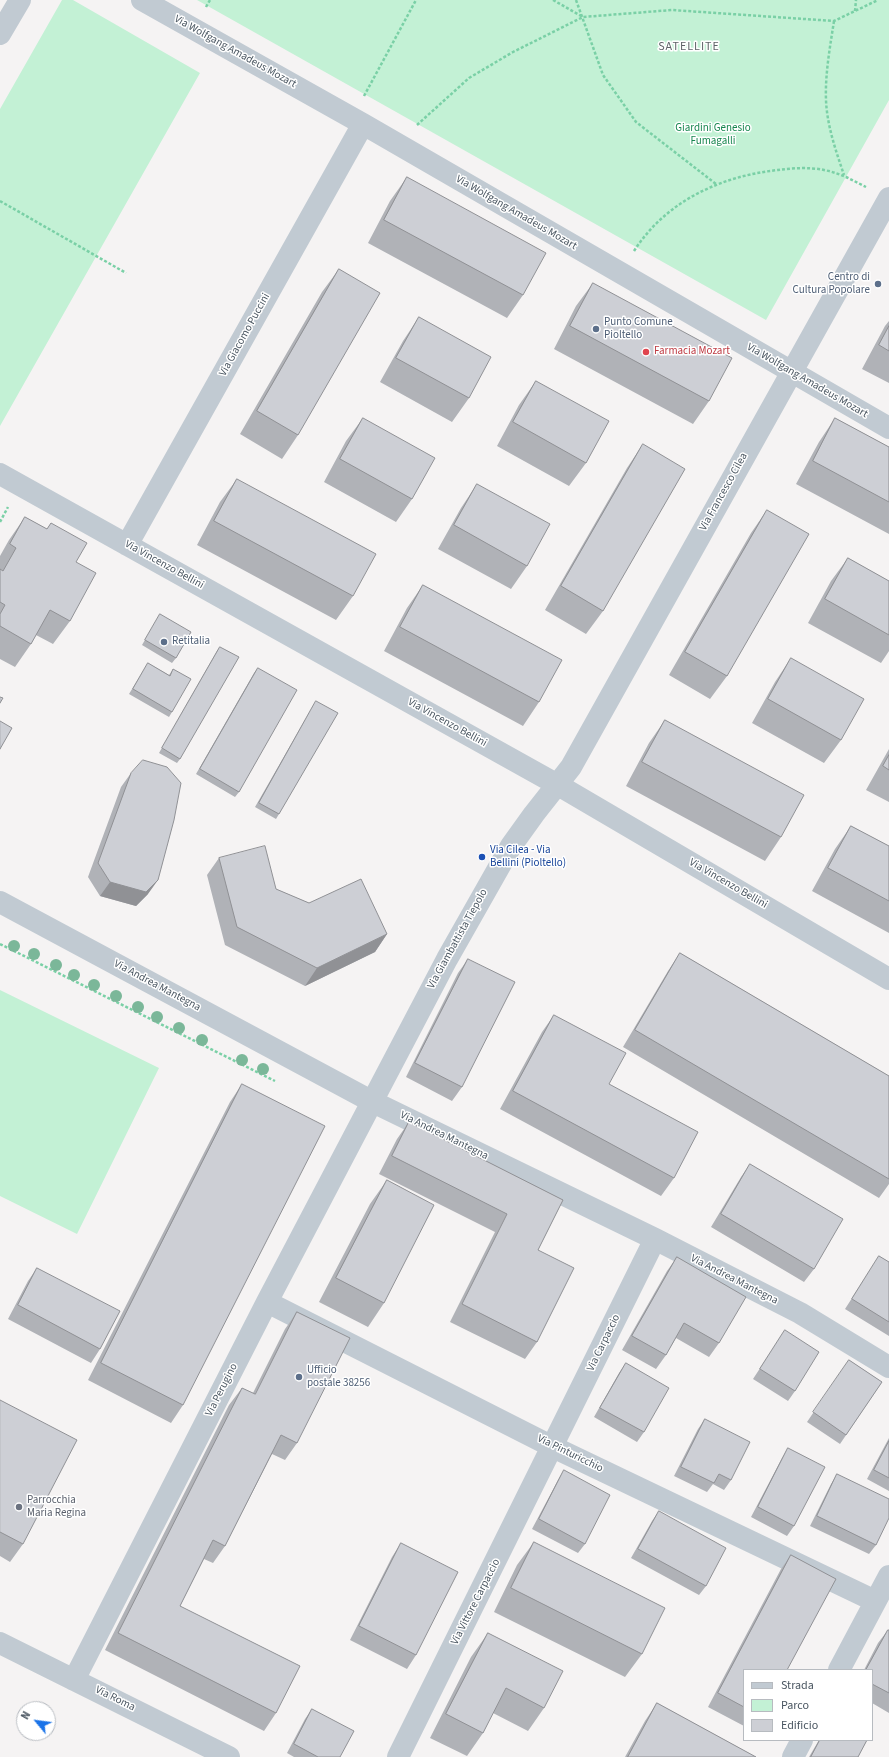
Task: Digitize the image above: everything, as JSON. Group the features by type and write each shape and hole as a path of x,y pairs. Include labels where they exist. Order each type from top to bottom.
{"street":[{"path":"0,34 20,0"},
{"name":"Via Wolfgang Amadeus Mozart","path":"142,0 400,145 889,428"},
{"name":"Via Giacomo Puccini","path":"127,545 357,121"},
{"name":"Via Francesco Cilea","path":"558,785 575,760 889,199"},
{"name":"Via Vincenzo Bellini","path":"0,474 558,785 889,979"},
{"name":"Via Giambattista Tiepolo","path":"372,1101 446,959 496,872 522,830 558,785"},
{"name":"Via Andrea Mantegna","path":"0,902 372,1101 655,1239 800,1313 889,1367"},
{"name":"Via Perugino","path":"74,1680 267,1302 372,1101"},
{"name":"Via Carpaccio","path":"553,1447 655,1239"},
{"name":"Via Pinturicchio","path":"267,1302 553,1447 875,1601"},
{"name":"Via Vittore Carpaccio","path":"398,1757 553,1447"},
{"path":"840,1669 889,1576"},
{"name":"Via Roma","path":"0,1643 229,1757"},
{"path":"793,1757 801,1741"}],"path":[{"path":"357,121 416,0"},
{"path":"552,0 583,17"},
{"path":"576,0 603,75 636,122 716,184"},
{"path":"854,11 856,0"},
{"path":"400,145 417,125 469,78 513,52 583,17 672,10 834,21 878,0"},
{"path":"834,21 828,62 826,101 831,136 844,175"},
{"path":"620,273 636,248 657,222 683,201 716,184 753,172 790,168 823,169 844,175 889,199"},
{"path":"0,201 126,273"},
{"path":"0,944 282,1084"}],"green space":[{"path":"62,0 73,0 200,73 0,426 0,109"},
{"name":"Giardini Genesio Fumagalli","path":"197,0 889,0 889,100 766,320"},
{"path":"0,990 159,1068 77,1234 0,1196"}],"building":[{"path":"407,177 546,253 523,295 384,220"},
{"path":"339,269 380,293 298,435 257,411"},
{"path":"593,283 732,358 709,401 570,326"},
{"path":"419,317 491,357 469,398 396,358"},
{"path":"889,326 889,351 879,345"},
{"path":"536,381 609,421 586,463 513,422"},
{"path":"363,418 435,458 412,499 340,459"},
{"path":"835,418 889,447 889,502 813,461"},
{"path":"643,444 685,469 603,611 561,586"},
{"path":"237,479 376,554 353,596 214,521"},
{"path":"477,484 550,524 527,566 454,525"},
{"path":"767,510 809,534 727,676 685,652"},
{"path":"25,517 47,529 51,523 87,543 76,562 96,573 70,621 50,610 31,644 0,626 0,614 5,605 0,602 0,569 3,571 16,548 10,544"},
{"path":"848,558 889,581 889,635 825,599"},
{"path":"423,585 562,660 539,702 400,627"},
{"path":"160,614 191,632 176,658 145,640"},
{"path":"220,647 239,657 180,759 162,748"},
{"path":"791,658 864,699 841,740 768,699"},
{"path":"148,663 170,676 173,669 191,679 172,712 133,689"},
{"path":"258,668 297,690 239,792 200,769"},
{"path":"316,701 338,713 279,814 259,803"},
{"path":"665,720 804,795 781,837 642,762"},
{"path":"0,721 12,728 0,749"},
{"path":"889,755 889,770 883,766"},
{"path":"143,760 167,767 181,783 174,820 158,880 146,892 110,882 98,863 131,773"},
{"path":"851,826 889,846 889,901 828,868"},
{"path":"265,846 276,889 309,903 361,879 387,934 317,968 237,927 219,858"},
{"path":"680,953 889,1076 889,1179 635,1030"},
{"path":"468,959 515,982 462,1087 415,1063"},
{"path":"554,1015 626,1053 609,1084 698,1132 674,1178 513,1091"},
{"path":"242,1084 325,1126 183,1405 101,1363"},
{"path":"409,1122 563,1200 538,1250 574,1268 537,1342 462,1304 507,1214 392,1156"},
{"path":"750,1164 843,1219 814,1269 721,1214"},
{"path":"387,1180 434,1205 384,1303 336,1278"},
{"path":"879,1256 889,1262 889,1322 852,1299"},
{"path":"677,1257 746,1297 719,1343 684,1323 666,1355 632,1336"},
{"path":"37,1268 120,1311 100,1349 18,1305"},
{"path":"297,1312 350,1338 297,1443 281,1435 225,1546 213,1540 180,1606 300,1666 276,1713 118,1633 242,1388 255,1394"},
{"path":"785,1330 819,1352 795,1391 760,1369"},
{"path":"849,1360 882,1382 846,1435 813,1412"},
{"path":"626,1363 669,1388 644,1432 600,1408"},
{"name":"Parrocchia Maria Regina","path":"0,1400 77,1440 23,1544 0,1532"},
{"path":"705,1419 750,1442 731,1480 719,1474 714,1483 681,1467"},
{"path":"889,1441 889,1478 874,1470"},
{"path":"788,1448 825,1467 794,1526 758,1507"},
{"path":"564,1470 610,1495 585,1544 539,1519"},
{"path":"837,1474 889,1499 889,1518 876,1545 817,1516"},
{"path":"659,1511 726,1548 706,1586 638,1549"},
{"path":"534,1542 665,1608 642,1654 511,1588"},
{"path":"401,1543 458,1572 416,1655 359,1626"},
{"path":"791,1555 836,1579 788,1669 743,1669 743,1706 718,1693"},
{"path":"889,1630 889,1693 873,1685 873,1669 867,1669"},
{"path":"488,1633 563,1671 544,1708 506,1688 483,1733 446,1714"},
{"path":"657,1703 756,1757 628,1757"},
{"path":"312,1709 354,1731 340,1757 318,1757 294,1744"},
{"path":"819,1741 866,1741 858,1757 811,1757"}],"place":[{"name":"Centro di Cultura Popolare","path":"878,284"},
{"name":"Punto Comune Pioltello","path":"596,329"},
{"name":"Farmacia Mozart","path":"646,352"},
{"name":"Retitalia","path":"164,642"},
{"name":"Via Cilea - Via Bellini (Pioltello)","path":"482,857"},
{"name":"Ufficio postale 38256","path":"299,1377"},
{"name":"Parrocchia Maria Regina","path":"19,1507"}],"district":[{"name":"SATELLITE","path":"689,47"}]}
